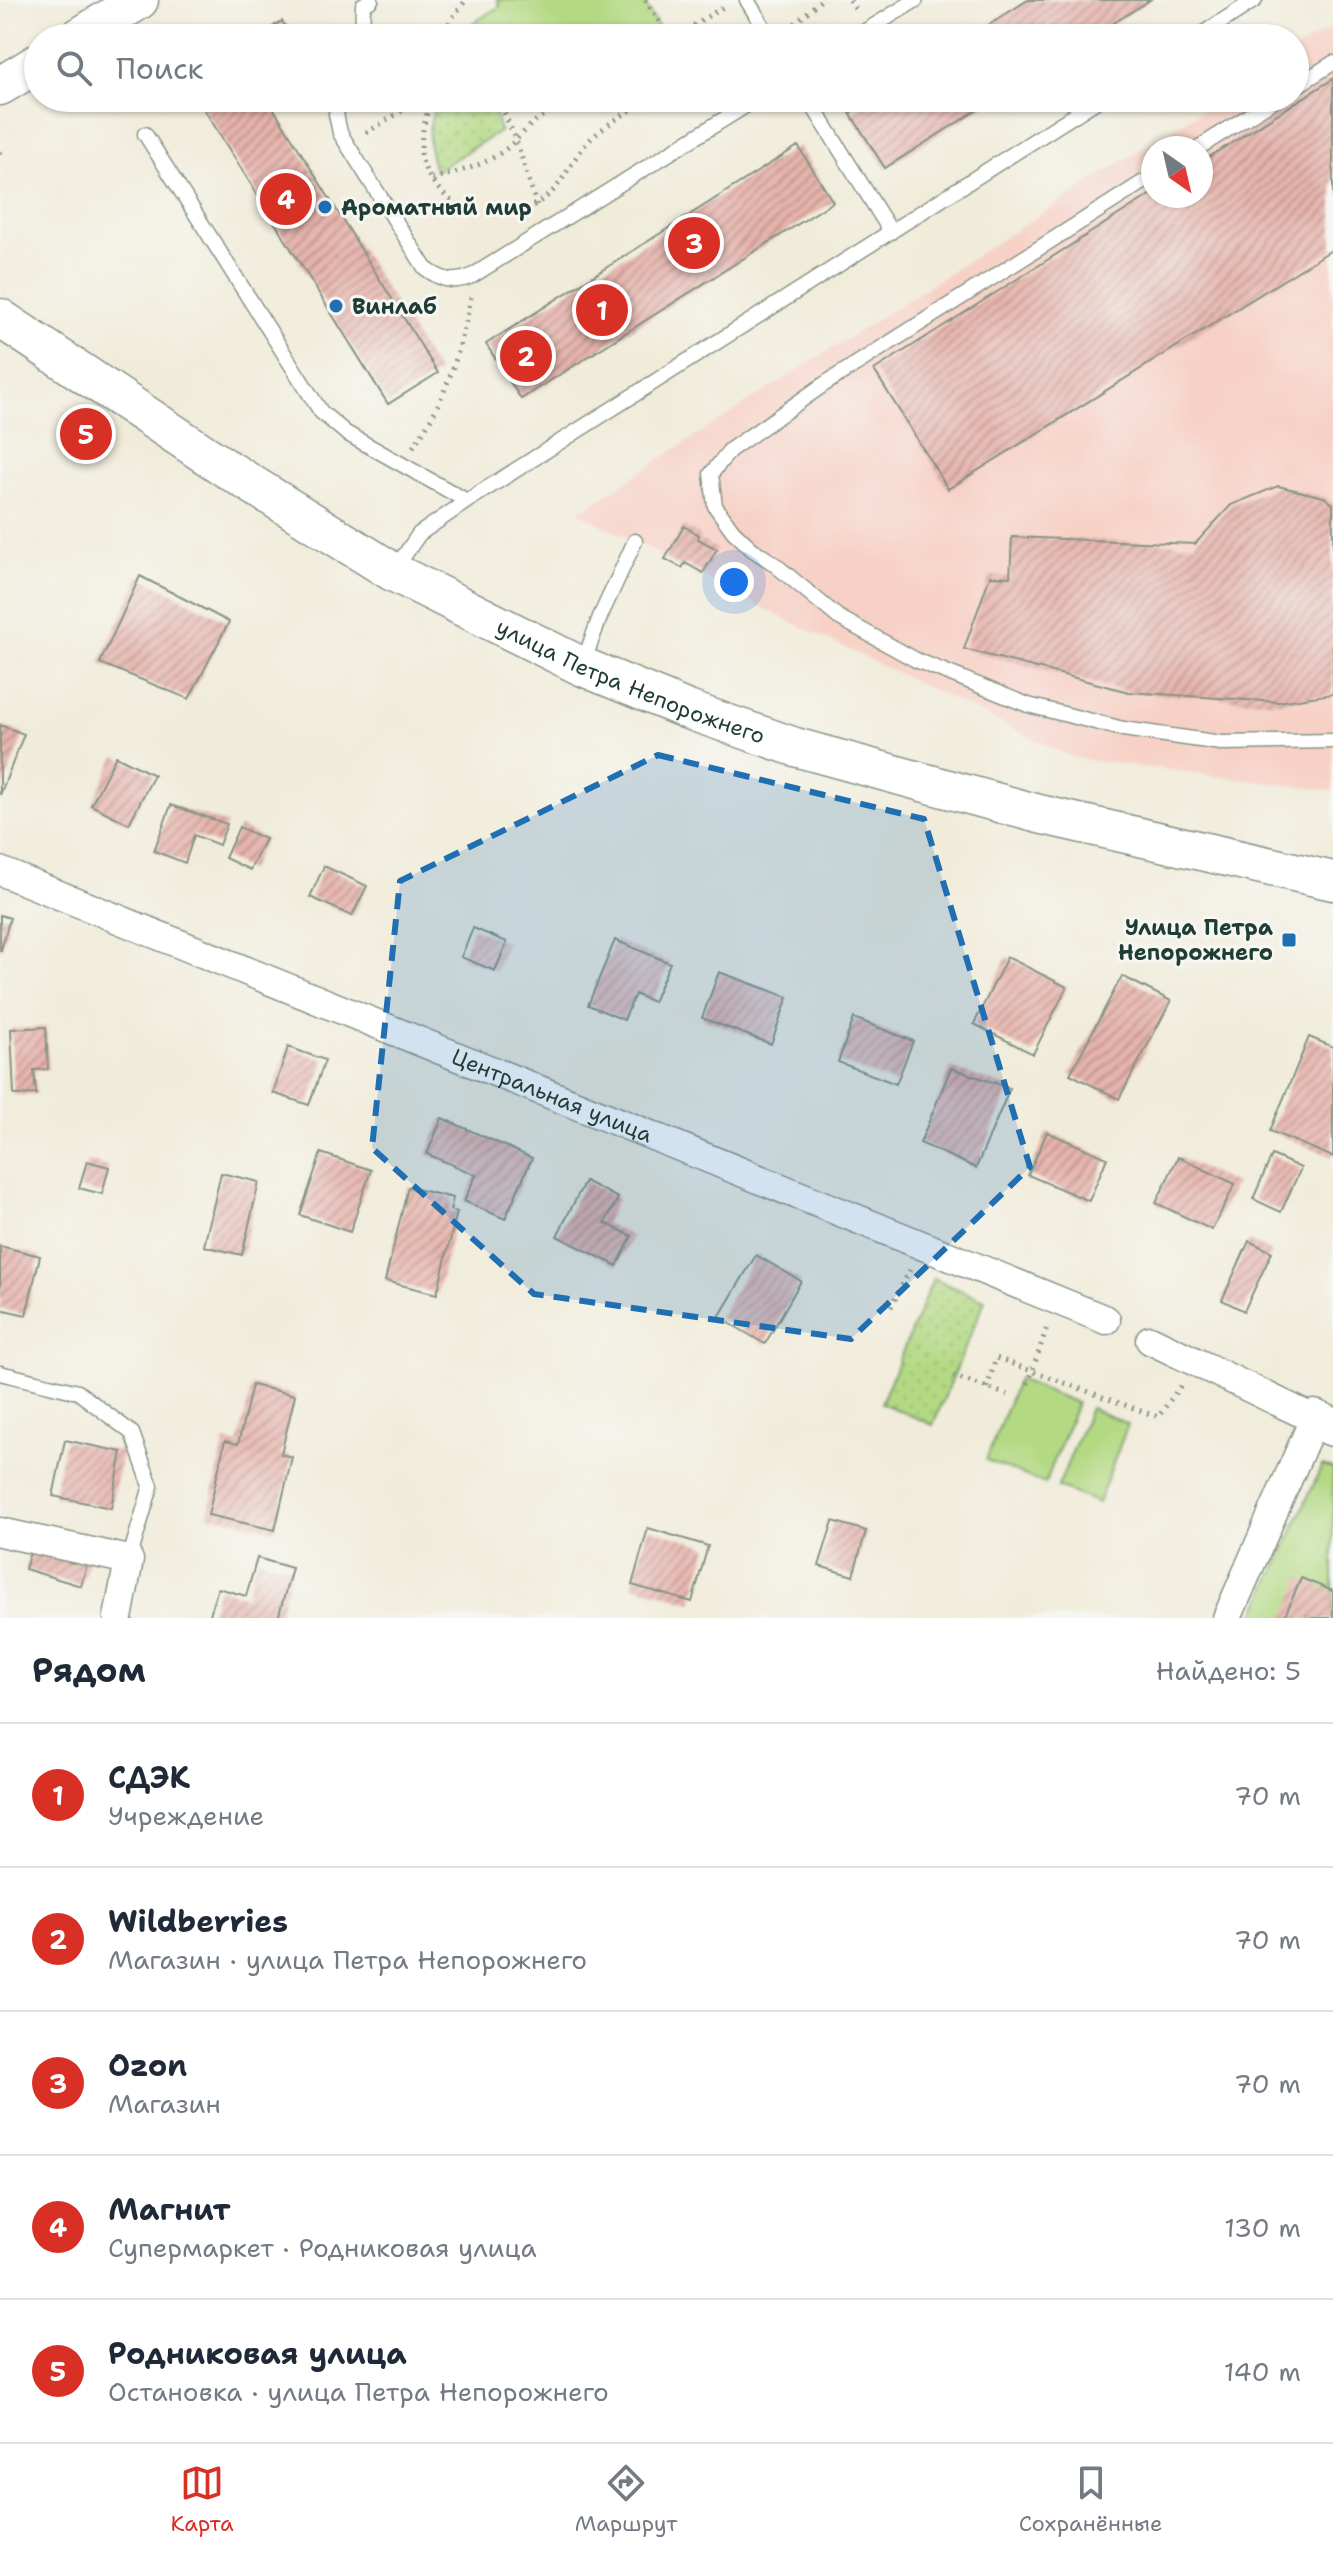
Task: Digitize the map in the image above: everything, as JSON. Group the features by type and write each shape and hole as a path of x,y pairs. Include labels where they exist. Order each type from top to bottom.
{"street":[{"path":"100,24 139,0"},
{"path":"0,86 24,71"},
{"name":"улица Петра Непорожнего","path":"0,318 224,467 393,572 581,666 688,710 795,747 1039,814 1333,881"},
{"name":"Центральная улица","path":"0,871 1106,1320"},
{"path":"1150,1340 1324,1423 1227,1618"},
{"path":"0,1532 129,1560 118,1618"}],"lane":[{"path":"362,24 363,5 371,0"},
{"path":"747,0 762,24"},
{"path":"877,24 916,0"},
{"path":"1218,24 1255,0"},
{"path":"1309,78 1333,63"},
{"path":"337,112 337,125 347,145 425,268 438,278 452,282 472,276 736,112"},
{"path":"817,112 891,232"},
{"path":"393,572 419,534 467,501 1079,112"},
{"path":"1213,139 1255,112"},
{"path":"145,134 311,400 346,433 467,501"},
{"path":"1141,184 823,385 730,450 711,474 715,506 733,531 752,549 838,617 916,660 1028,705 1123,729 1221,743 1333,741"},
{"path":"581,666 635,541"},
{"path":"0,1373 78,1392 132,1433 151,1486 129,1560"}],"path":[{"path":"449,24 466,0"},
{"path":"645,0 661,24"},
{"path":"693,24 733,0"},
{"path":"795,24 821,0"},
{"path":"347,145 400,112"},
{"path":"428,112 419,146 425,169 438,188 455,204 476,213 500,215 536,204 558,185 593,136 633,112"},
{"path":"504,112 545,231"},
{"path":"432,179 473,168 495,156 516,140 527,126 550,112"},
{"path":"401,464 420,438 443,394 460,347 471,298 472,276"},
{"path":"891,1307 922,1244"},
{"path":"1028,1384 1056,1299"},
{"path":"987,1388 996,1358 1158,1417 1188,1377"},
{"path":"953,1376 1011,1396"}],"highlighted area":[{"path":"658,755 924,819 1030,1167 851,1339 534,1294 372,1148 400,881"}],"shaded area":[{"path":"1333,26 1333,791 1073,758 775,614 578,512 1141,150 1141,208 1213,208 1213,136 1162,136 1199,112 1309,112 1309,41"}],"green space":[{"path":"497,0 642,0 657,24 471,24 500,6"},
{"path":"494,112 500,131 435,171 429,132 433,114"},
{"path":"933,1279 985,1300 933,1425 881,1403"},
{"path":"1018,1379 1077,1403 1045,1484 986,1460"},
{"path":"1090,1408 1128,1424 1098,1503 1058,1487"},
{"path":"1322,1466 1333,1469 1333,1618 1253,1618"}],"building":[{"path":"1028,0 1150,0 1112,24 990,24"},
{"path":"1333,79 1333,249 948,489 874,370 1141,201 1141,208 1213,208 1213,154 1281,112 1309,112 1309,94"},
{"path":"206,112 276,112 438,373 388,404"},
{"path":"852,112 974,112 885,168"},
{"path":"798,146 833,202 521,399 486,344"},
{"path":"1278,486 1324,497 1333,504 1333,694 1278,702 1129,692 964,649 990,576 1010,577 1012,537 1195,544 1231,505"},
{"path":"684,526 699,535 698,539 717,549 703,573 685,563 682,568 665,559"},
{"path":"140,576 229,622 189,699 100,663"},
{"path":"0,725 24,734 0,795"},
{"path":"116,756 154,775 129,824 91,805"},
{"path":"171,805 227,824 219,845 194,835 185,863 154,851"},
{"path":"239,827 265,839 250,870 225,858"},
{"path":"324,866 367,886 352,916 310,897"},
{"path":"0,915 10,918 1,950 0,950"},
{"path":"473,928 507,942 495,971 461,957"},
{"path":"615,940 670,963 653,1002 635,994 624,1020 588,1005"},
{"path":"1007,957 1067,987 1033,1054 974,1024"},
{"path":"719,972 788,997 771,1044 702,1018"},
{"path":"1122,976 1171,1001 1119,1099 1070,1074"},
{"path":"854,1018 913,1041 896,1084 838,1062"},
{"path":"46,1027 48,1069 34,1070 36,1094 14,1095 11,1029"},
{"path":"1309,1037 1333,1047 1333,1157 1270,1131"},
{"path":"288,1047 325,1060 309,1105 273,1093"},
{"path":"951,1068 1010,1088 976,1168 920,1143"},
{"path":"442,1118 532,1158 505,1219 464,1201 476,1175 427,1154"},
{"path":"1047,1132 1107,1158 1089,1201 1028,1175"},
{"path":"321,1153 371,1170 350,1232 300,1215"},
{"path":"1272,1155 1301,1168 1281,1212 1253,1199"},
{"path":"1178,1157 1235,1184 1212,1230 1156,1203"},
{"path":"87,1161 109,1167 102,1194 79,1188"},
{"path":"221,1173 259,1182 242,1255 204,1246"},
{"path":"585,1181 618,1198 605,1223 632,1236 617,1266 557,1236"},
{"path":"408,1187 453,1198 450,1210 457,1212 437,1294 385,1281"},
{"path":"1249,1241 1272,1252 1244,1311 1222,1300"},
{"path":"0,1246 40,1256 26,1315 0,1309"},
{"path":"756,1255 801,1281 765,1344 719,1317"},
{"path":"252,1385 295,1395 281,1454 292,1457 275,1530 208,1515 225,1441 238,1444"},
{"path":"65,1440 122,1452 111,1508 53,1496"},
{"path":"833,1521 866,1531 853,1576 819,1566"},
{"path":"648,1528 708,1546 692,1602 632,1585"},
{"path":"32,1545 88,1561 81,1586 25,1569"},
{"path":"257,1558 292,1568 278,1618 209,1618 218,1588 246,1596"},
{"path":"1301,1578 1333,1591 1333,1618 1284,1618"}],"place":[{"name":"Магнит","path":"286,199"},
{"name":"Ароматный мир","path":"325,207"},
{"name":"Ozon","path":"694,243"},
{"name":"Винлаб","path":"336,306"},
{"name":"СДЭК","path":"602,310"},
{"name":"Wildberries","path":"526,356"},
{"name":"Родниковая улица","path":"86,434"},
{"name":"Улица Петра Непорожнего","path":"1289,940"}]}
